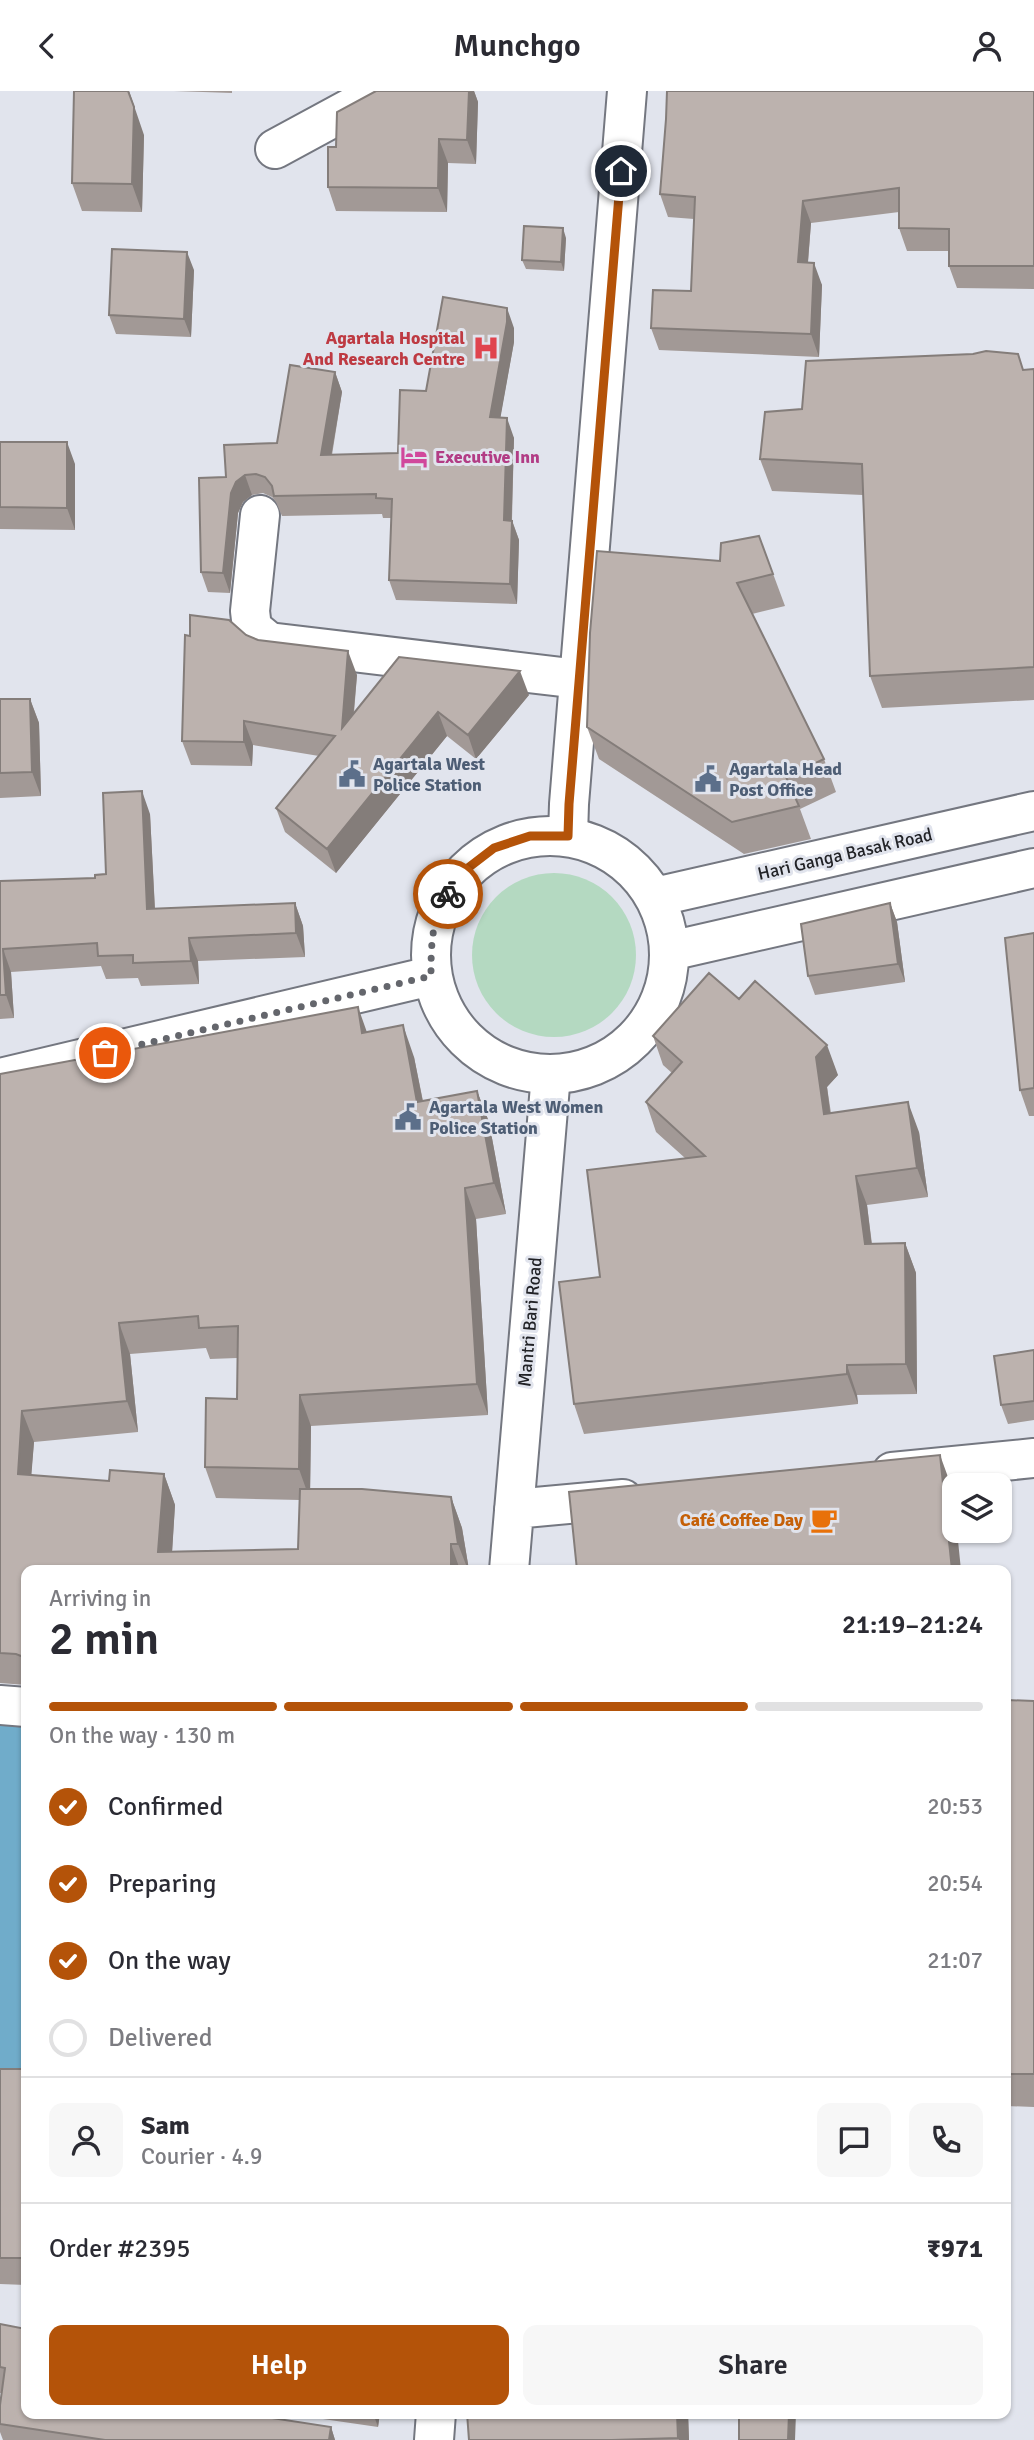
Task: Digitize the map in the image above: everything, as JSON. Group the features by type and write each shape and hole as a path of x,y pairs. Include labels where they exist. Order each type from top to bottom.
{"street":[{"path":"275,149 382,91"},
{"path":"568,836 627,91"},
{"path":"260,515 250,611 252,628 269,642 579,679"},
{"name":"Hari Ganga Basak Road","path":"655,897 1034,811"},
{"path":"530,836 568,836 603,847 633,868 655,897 666,923 670,951 667,982 655,1012 636,1037 611,1057 583,1070 551,1074 517,1070 487,1056 461,1035 442,1007 431,976 431,938 442,902 464,871 494,848 530,836"},
{"path":"670,951 1034,868"},
{"path":"0,1078 431,976"},
{"name":"Mantri Bari Road","path":"509,1565 551,1074"},
{"path":"856,1475 1034,1458"},
{"path":"514,1509 651,1496"},
{"path":"0,1705 21,1707"},
{"path":"434,2440 436,2419"}],"green space":[{"path":"554,873 585,880 612,897 629,924 636,955 629,986 612,1013 585,1030 554,1037 523,1030 496,1013 479,986 472,955 479,924 496,897 523,880"}],"water":[{"path":"0,1723 21,1724 21,2106 0,2105"}],"building":[{"path":"74,91 128,91 134,107 132,184 72,183"},
{"path":"376,91 469,91 467,140 439,139 438,188 328,187 328,147 336,147 337,112"},
{"path":"667,91 1034,91 1034,266 949,266 949,229 899,228 899,188 803,201 798,262 814,263 811,334 651,328 653,290 691,291 695,197 660,194"},
{"path":"524,226 563,228 561,262 522,260"},
{"path":"112,249 187,252 184,319 109,315"},
{"path":"443,297 507,308 507,322 490,417 507,418 504,520 512,521 510,584 389,580 392,499 376,498 376,494 274,496 272,486 265,477 256,474 245,475 236,482 231,493 223,573 201,572 199,478 226,477 224,445 277,443 290,365 335,372 321,455 398,453 400,390 426,391"},
{"path":"986,351 1018,354 1023,370 1034,369 1034,667 870,676 862,464 760,459 765,412 802,409 806,361 973,354"},
{"path":"0,442 67,442 67,508 0,507"},
{"path":"759,536 773,574 737,583 824,759 786,777 799,806 732,822 587,727 590,633 597,551 720,561 721,543"},
{"path":"190,615 229,620 246,635 258,640 348,651 342,728 399,657 520,671 468,735 438,712 327,849 276,808 335,736 244,721 244,742 182,741 185,635 190,636"},
{"path":"0,699 30,699 32,772 0,773"},
{"path":"142,791 147,909 295,903 296,933 189,938 191,961 133,963 133,955 98,956 97,943 3,949 6,995 0,995 0,881 95,878 95,875 106,874 103,793"},
{"path":"890,903 898,964 808,976 801,924"},
{"path":"1034,933 1034,1088 1020,1090 1005,938"},
{"path":"709,973 739,999 755,981 827,1045 816,1057 824,1114 908,1102 917,1168 856,1176 865,1244 905,1243 906,1364 847,1365 847,1374 574,1404 559,1282 600,1277 587,1170 705,1156 646,1102 682,1062 653,1036"},
{"path":"358,1007 362,1033 403,1025 417,1102 477,1091 494,1183 465,1188 477,1384 300,1395 299,1469 205,1467 206,1398 237,1399 238,1326 199,1328 198,1316 119,1323 127,1401 22,1411 18,1474 109,1481 110,1470 164,1474 158,1552 298,1549 300,1489 362,1489 451,1497 458,1544 451,1544 451,1565 21,1565 21,1656 0,1653 0,1074"},
{"path":"1034,1350 1034,1401 1001,1405 994,1356"},
{"path":"940,1455 942,1543 949,1543 951,1565 576,1565 569,1492"},
{"path":"1011,1700 1034,1701 1034,2074 1011,2074"},
{"path":"0,2069 21,2069 21,2258 0,2258"},
{"path":"0,2324 21,2328 21,2419 279,2419 331,2427 329,2440 105,2440 0,2424 5,2368 0,2367"},
{"path":"467,2419 677,2419 678,2438 469,2440"},
{"path":"739,2419 789,2419 788,2440 739,2440"}],"way so far":[{"path":"105,1053 431,976 431,938 442,902 448,894"}],"place":[{"name":"Agartala Hospital And Research Centre","path":"486,348"},
{"name":"Executive Inn","path":"414,457"},
{"name":"Agartala West Police Station","path":"352,774"},
{"name":"Agartala Head Post Office","path":"708,779"},
{"name":"Agartala West Women Police Station","path":"408,1117"},
{"name":"Café Coffee Day","path":"824,1520"}],"route":[{"path":"448,894 464,871 494,848 530,836 568,836 621,171"}]}
